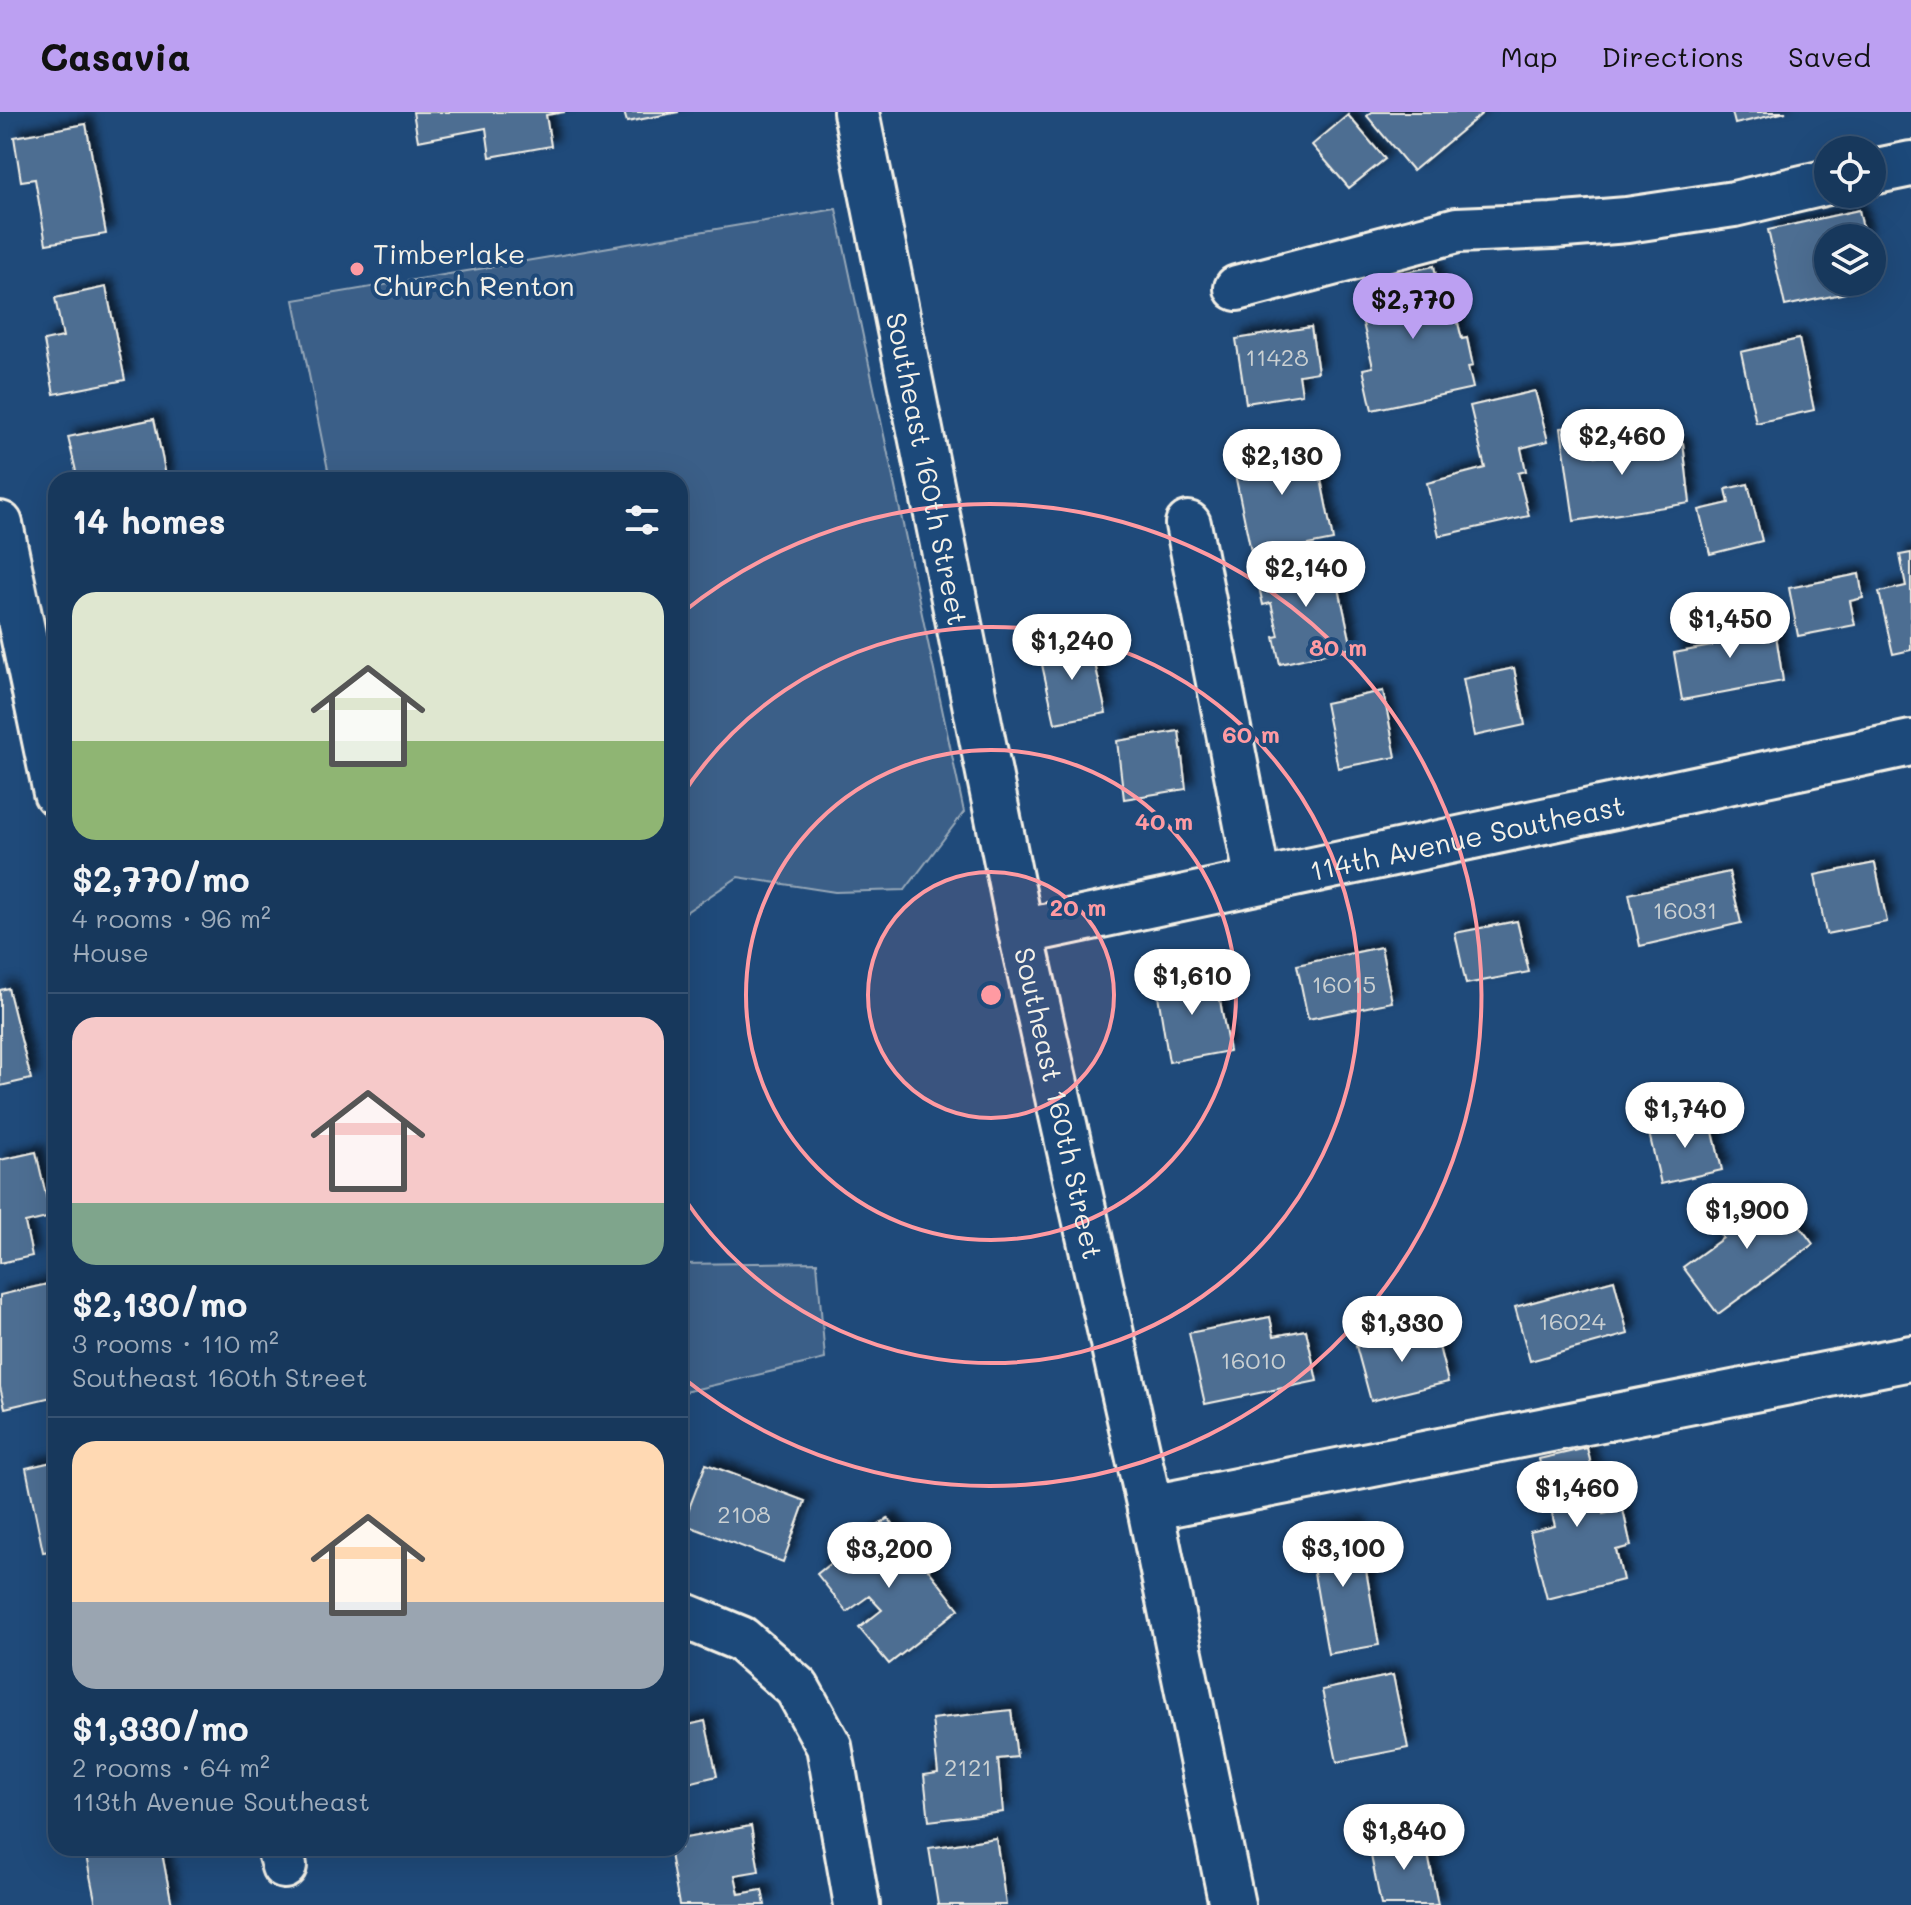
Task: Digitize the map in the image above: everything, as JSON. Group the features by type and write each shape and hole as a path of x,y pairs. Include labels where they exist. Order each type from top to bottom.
{"street":[{"name":"Southeast 160th Street","path":"856,112 1021,932 1150,1508 1232,1905"},
{"path":"1886,169 1911,164"},
{"path":"1237,288 1457,230 1627,220 1734,204 1814,185"},
{"path":"0,524 48,755"},
{"path":"1188,524 1258,881"},
{"name":"114th Avenue Southeast","path":"1021,932 1911,743"},
{"path":"1150,1508 1911,1358"},
{"path":"688,1617 741,1639 797,1688 829,1746 857,1905"}],"shaded area":[{"path":"836,209 964,812 905,890 835,892 738,877 688,911 688,472 328,472 294,300"},
{"path":"817,1262 825,1359 688,1391 688,1264"}],"building":[{"path":"413,112 565,112 546,115 551,146 490,157 486,128 418,141"},
{"path":"624,112 679,112 627,122"},
{"path":"1372,112 1484,112 1413,171 1367,116"},
{"path":"1732,112 1786,112 1735,124"},
{"path":"1348,115 1385,159 1349,188 1312,145"},
{"path":"86,124 106,234 46,244 35,179 21,181 14,137"},
{"path":"1859,210 1862,224 1814,224 1814,296 1832,296 1785,306 1768,230"},
{"path":"1434,266 1439,290 1445,289 1452,320 1457,319 1462,339 1467,338 1473,366 1468,367 1473,388 1372,410 1363,369 1373,367 1363,323 1373,321 1364,281"},
{"path":"106,287 125,380 54,394 44,341 63,337 55,298"},
{"path":"1311,327 1318,372 1299,375 1302,394 1246,403 1236,339"},
{"path":"1799,339 1814,410 1756,423 1741,352"},
{"path":"1535,391 1548,441 1521,448 1526,471 1518,473 1529,516 1439,536 1427,483 1485,468 1470,406"},
{"path":"154,419 165,472 76,472 68,437"},
{"path":"1591,424 1595,456 1683,443 1690,503 1574,521 1561,428"},
{"path":"1313,439 1333,540 1252,556 1231,455"},
{"path":"1748,484 1762,541 1710,554 1699,510 1729,503 1726,489"},
{"path":"1911,553 1911,650 1893,654 1879,592 1906,586 1900,555"},
{"path":"1332,556 1352,648 1280,664 1274,637 1279,636 1271,603 1263,605 1256,573"},
{"path":"1859,574 1863,598 1850,601 1855,625 1798,636 1789,588"},
{"path":"1736,615 1738,628 1774,622 1783,681 1682,700 1674,653 1712,646 1708,620"},
{"path":"1090,641 1106,713 1055,723 1039,651"},
{"path":"1514,668 1525,725 1474,736 1463,679"},
{"path":"1383,691 1396,757 1338,768 1325,703"},
{"path":"1179,731 1186,789 1124,799 1117,741"},
{"path":"1875,863 1887,922 1826,934 1815,875"},
{"path":"1729,872 1741,923 1640,946 1629,894"},
{"path":"1517,921 1529,972 1466,984 1455,933"},
{"path":"1381,947 1392,1002 1308,1019 1297,965"},
{"path":"1215,972 1229,1051 1169,1062 1156,983"},
{"path":"8,988 31,1079 0,1086 0,990"},
{"path":"1709,1115 1722,1170 1661,1184 1648,1129"},
{"path":"36,1152 48,1204 48,1218 25,1223 32,1256 0,1263 0,1160"},
{"path":"1750,1196 1760,1210 1778,1197 1813,1244 1718,1314 1683,1267 1723,1238 1712,1224"},
{"path":"1614,1280 1628,1334 1530,1361 1515,1307"},
{"path":"48,1284 48,1398 5,1408 0,1387 0,1295"},
{"path":"1270,1317 1274,1336 1306,1330 1317,1381 1205,1404 1189,1333"},
{"path":"1434,1327 1448,1382 1371,1401 1356,1346"},
{"path":"1587,1448 1603,1514 1623,1510 1631,1546 1616,1550 1623,1580 1547,1599 1530,1532 1555,1526 1539,1459"},
{"path":"48,1463 48,1551 43,1552 26,1468"},
{"path":"706,1464 805,1501 783,1562 688,1526 688,1511"},
{"path":"888,1518 959,1609 889,1664 859,1628 882,1610 869,1596 847,1612 817,1574"},
{"path":"1358,1524 1379,1645 1328,1654 1307,1533"},
{"path":"1393,1675 1408,1748 1337,1762 1322,1690"},
{"path":"1011,1710 1017,1757 998,1759 1003,1812 929,1821 924,1775 938,1773 932,1719"},
{"path":"705,1721 717,1776 688,1783 688,1725"},
{"path":"751,1826 759,1871 735,1875 739,1894 762,1890 765,1905 679,1905 670,1856 688,1856 688,1838"},
{"path":"1424,1834 1438,1905 1381,1905 1369,1846"},
{"path":"996,1838 1006,1905 938,1905 929,1848"},
{"path":"86,1856 163,1856 172,1905 96,1905"}],"place":[{"name":"Timberlake Church Renton","path":"357,269"}]}
